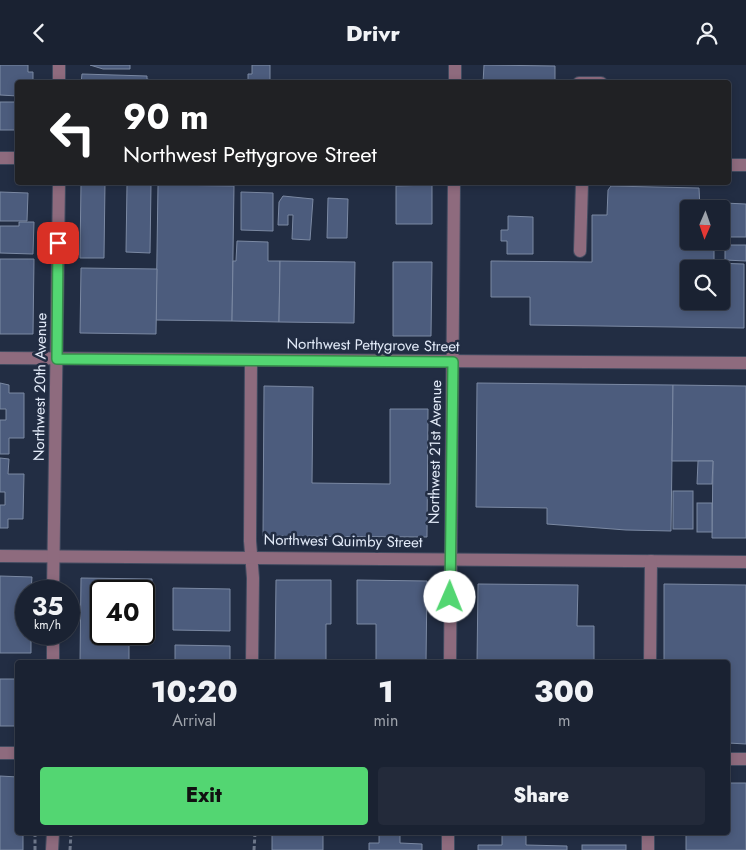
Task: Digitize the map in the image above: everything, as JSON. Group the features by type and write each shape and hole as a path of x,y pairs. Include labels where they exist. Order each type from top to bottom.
{"street":[{"path":"59,65 59,80"},
{"path":"455,65 455,80"},
{"path":"0,158 15,158"},
{"path":"731,165 746,165"},
{"name":"Northwest 20th Avenue","path":"53,580 59,185"},
{"name":"Northwest 21st Avenue","path":"450,660 454,185"},
{"path":"580,251 582,185"},
{"name":"Northwest Pettygrove Street","path":"0,358 746,363"},
{"path":"251,360 252,660"},
{"name":"Northwest Quimby Street","path":"0,556 746,562"},
{"path":"650,660 651,561"},
{"path":"53,645 53,660"},
{"path":"0,753 15,753"},
{"path":"730,759 746,759"},
{"path":"52,850 53,835"},
{"path":"448,835 448,850"},
{"path":"648,835 648,850"}],"path":[{"path":"35,835 35,850"},
{"path":"70,850 71,835"},
{"path":"254,850 255,835"}],"building":[{"path":"0,65 28,65 28,72 33,72 33,80 15,80 15,96 0,95"},
{"path":"90,65 130,65 130,69 103,69"},
{"path":"252,65 270,65 270,80 248,80 248,74 252,74"},
{"path":"484,65 555,66 555,80 483,80"},
{"path":"82,74 147,76 147,79 151,80 81,80"},
{"path":"0,102 15,102 15,130 0,130"},
{"path":"81,185 105,185 104,258 80,258"},
{"path":"127,185 151,185 150,253 126,252"},
{"path":"158,185 234,186 232,321 156,320"},
{"path":"432,185 432,224 396,224 396,186"},
{"path":"611,186 699,188 700,200 680,200 680,250 714,250 714,260 680,260 680,310 730,310 730,264 744,264 744,328 530,325 530,297 491,297 491,261 592,262 592,215 607,215 608,190"},
{"path":"0,192 28,193 27,221 0,221"},
{"path":"241,192 273,193 273,231 241,230"},
{"path":"283,196 313,199 310,240 292,239 293,215 288,215 288,225 278,225 279,202"},
{"path":"328,198 348,199 347,238 327,238"},
{"path":"730,203 746,204 746,237 730,237"},
{"path":"508,216 533,217 533,254 507,254 507,241 501,241 501,230 508,230"},
{"path":"19,222 34,222 33,254 0,253 0,226 19,226"},
{"path":"237,241 268,242 268,261 280,261 279,322 232,321 233,261 236,261"},
{"path":"730,245 746,245 746,261 725,260 725,250 730,250"},
{"path":"0,259 34,259 33,334 0,334"},
{"path":"280,261 355,262 354,323 279,322"},
{"path":"393,262 432,262 431,336 393,336"},
{"path":"81,268 157,269 156,334 80,333"},
{"path":"0,383 9,385 9,393 24,393 24,438 9,438 9,454 0,454 0,420 6,420 6,409 0,409"},
{"path":"477,383 673,385 671,531 626,530 547,524 547,508 476,507"},
{"path":"673,385 746,386 746,538 712,538 713,461 672,461"},
{"path":"264,386 313,387 312,483 390,484 390,409 428,409 427,537 263,536"},
{"path":"0,458 9,459 8,474 24,474 23,519 8,519 8,528 0,528 0,505 5,505 5,492 0,492"},
{"path":"698,461 713,461 712,484 697,484"},
{"path":"673,491 693,491 693,529 673,529"},
{"path":"697,503 712,503 712,532 697,532"},
{"path":"0,576 32,577 32,580 15,580 15,645 31,645 31,653 0,653"},
{"path":"81,578 152,579 90,580 90,645 129,645 129,660 80,660"},
{"path":"276,580 331,580 331,624 326,624 326,660 275,660"},
{"path":"357,580 427,581 426,660 376,660 376,624 357,624"},
{"path":"478,584 578,585 577,626 594,626 594,660 477,660"},
{"path":"664,584 746,585 746,744 730,743 730,660 664,660"},
{"path":"173,588 230,589 230,631 173,630"},
{"path":"175,645 230,646 230,660 175,660"},
{"path":"0,679 15,679 15,726 0,726"},
{"path":"0,776 15,777 15,835 23,835 23,850 0,850"},
{"path":"730,783 746,783 746,850 686,850 686,835 730,835"},
{"path":"272,835 323,835 323,850 272,850"},
{"path":"379,835 400,835 400,843 422,844 422,850 369,850 369,843 379,843"},
{"path":"502,835 526,835 526,845 567,846 567,850 478,850 478,845 502,845"},
{"path":"582,845 626,845 626,850 582,850"}],"route":[{"path":"58,243 57,359 453,362 450,597"}]}
